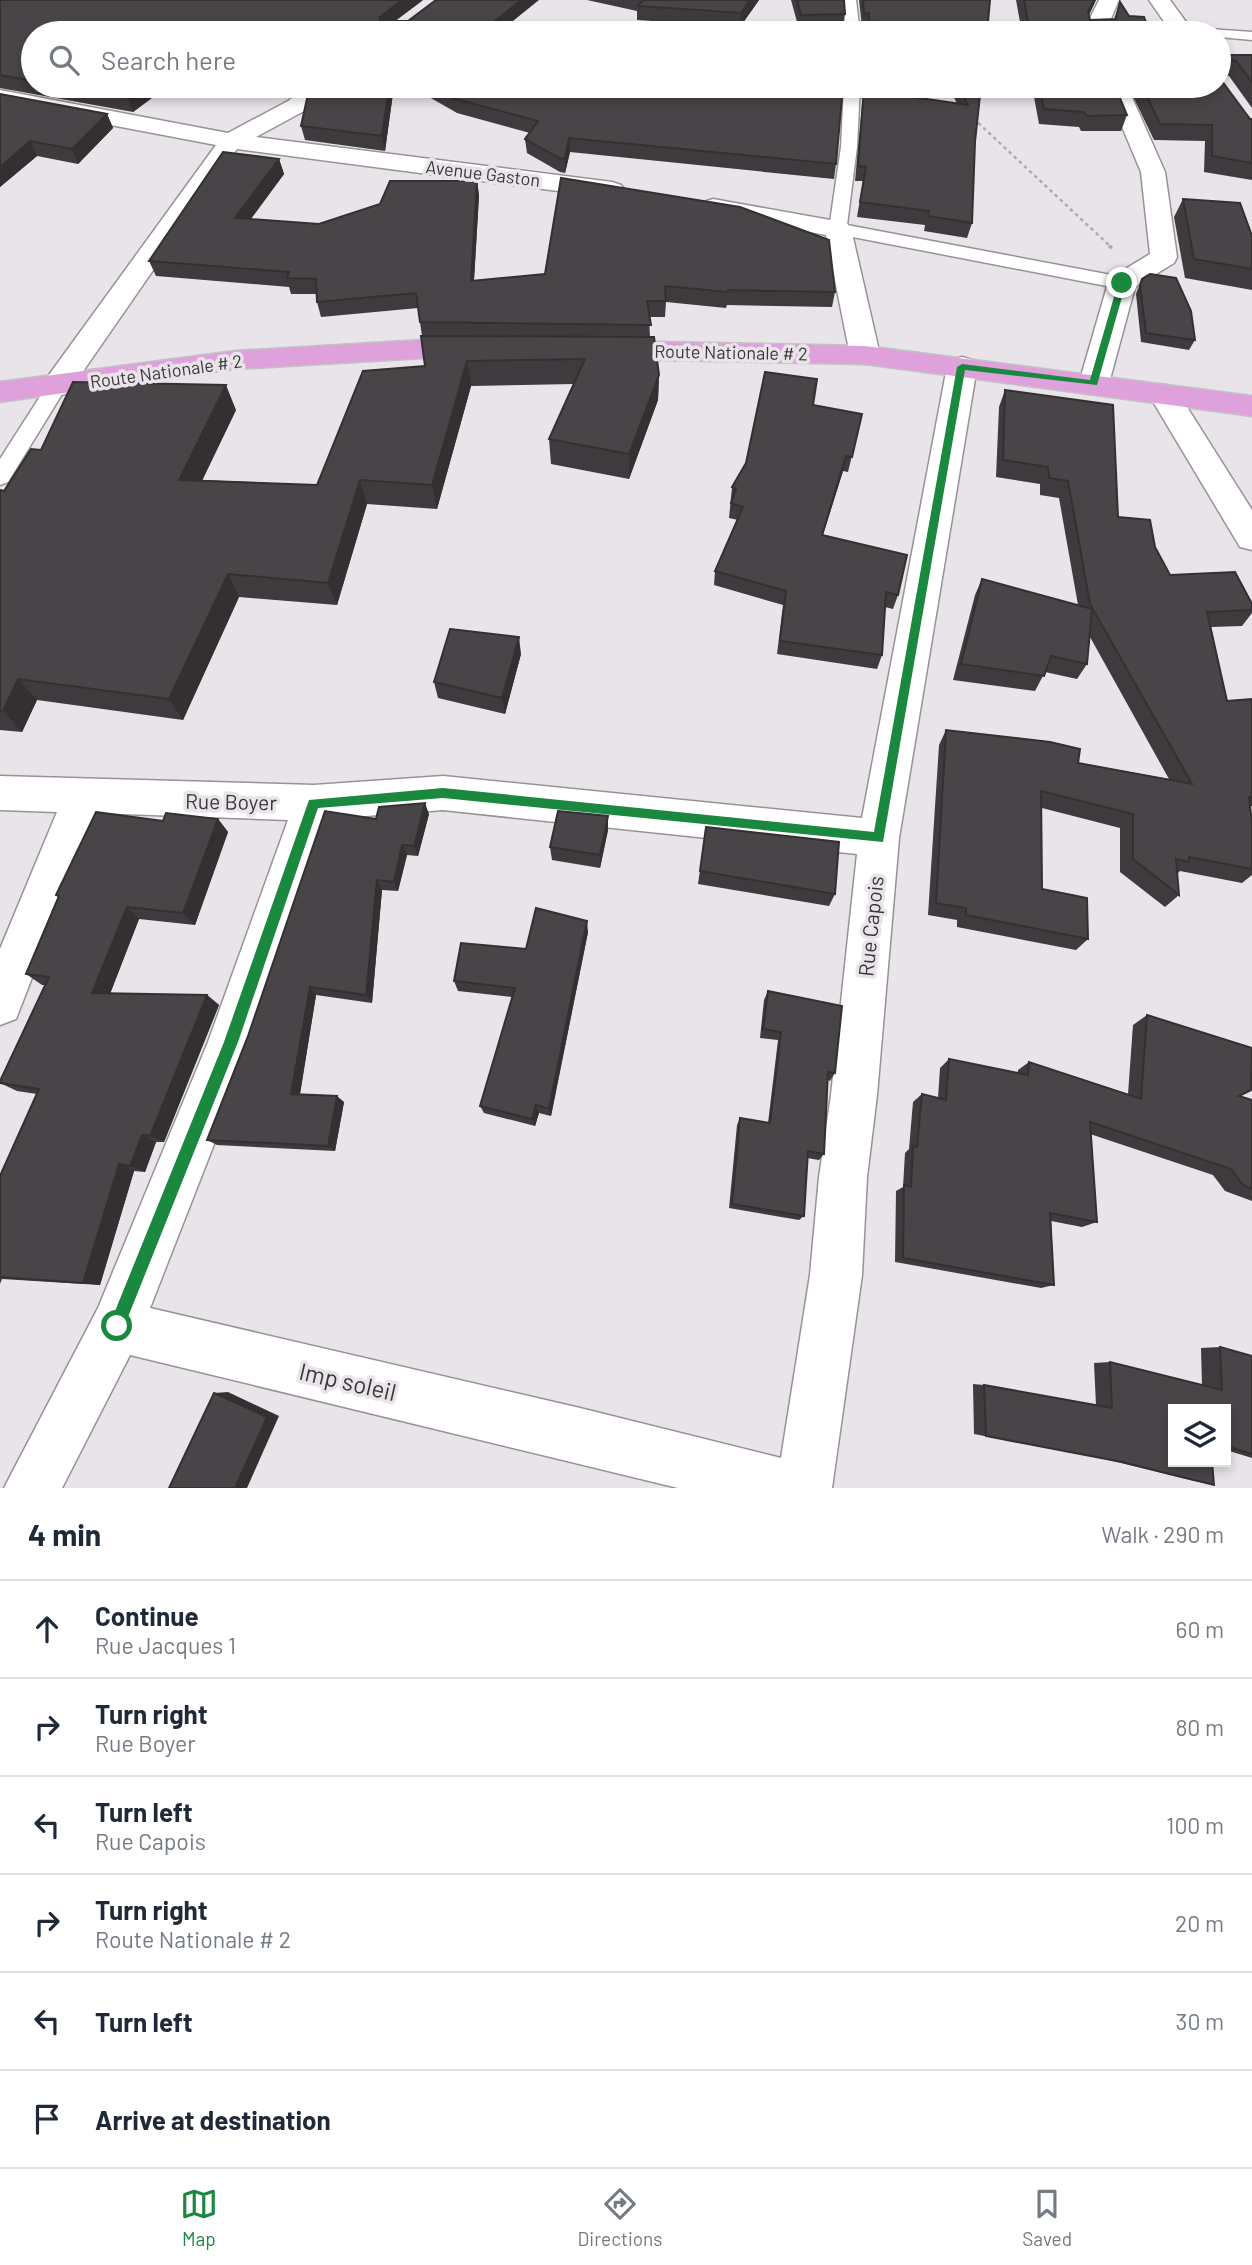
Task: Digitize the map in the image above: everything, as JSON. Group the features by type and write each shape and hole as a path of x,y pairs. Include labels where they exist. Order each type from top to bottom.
{"main road":[{"name":"Route Nationale # 2","path":"0,391 57,386 235,360 423,349 507,349"},
{"name":"Route Nationale # 2","path":"577,350 865,355 1252,405"}],"street":[{"path":"1099,21 1109,0"},
{"path":"1159,0 1174,21"},
{"name":"Avenue Gaston","path":"0,97 231,141 634,194"},
{"path":"57,386 231,141 307,98"},
{"path":"1094,383 1130,278 1164,257 1153,172 1121,98"},
{"path":"688,203 838,229 865,355"},
{"name":"Rue Capois","path":"804,1488 836,1275 843,1177 854,1095 879,838 962,367"},
{"path":"1164,395 1252,538"},
{"name":"Rue Boyer","path":"0,793 314,803 443,793 879,838"},
{"path":"0,1003 83,797"},
{"path":"32,1488 117,1326 231,1042 314,803"},
{"name":"Imp soleil","path":"117,1326 580,1435 787,1488"}],"lane":[{"path":"849,0 852,21"},
{"path":"1231,34 1252,36"},
{"path":"851,98 849,147 838,229 1130,278"},
{"path":"0,477 57,386"}],"path":[{"path":"956,98 960,103"},
{"path":"967,111 1130,278"}],"building":[{"path":"0,0 402,0 380,17 380,21 21,21 21,79 0,75"},
{"path":"436,0 521,0 495,21 408,21"},
{"path":"643,0 750,0 741,13 638,6"},
{"path":"797,0 844,0 845,14 801,15"},
{"path":"863,0 990,0 988,21 869,21 869,13 864,14"},
{"path":"1024,0 1094,0 1088,12 1090,20 1116,19 1120,2 1129,16 1144,17 1146,21 1028,21"},
{"path":"1231,55 1252,55 1252,82 1236,61 1231,59"},
{"path":"1231,93 1252,119 1252,163 1212,156 1212,125 1160,124 1148,98 1231,98"},
{"path":"0,94 107,114 72,149 30,141 0,167"},
{"path":"307,98 387,98 382,136 301,126"},
{"path":"842,98 836,164 569,138 565,159 559,158 525,139 538,121 455,99"},
{"path":"863,98 919,98 968,105 965,98 980,98 972,223 928,216 929,211 860,202 866,167 858,166"},
{"path":"1042,98 1120,98 1127,115 1087,116 1084,112 1044,109"},
{"path":"223,152 279,159 235,218 319,224 380,204 390,181 477,181 471,281 545,274 561,178 740,207 829,240 835,292 728,292 665,286 666,301 647,301 651,325 420,322 416,293 317,302 316,279 287,278 289,272 149,261"},
{"path":"1183,199 1240,203 1252,236 1252,269 1194,259"},
{"path":"1150,274 1176,278 1191,311 1195,340 1146,333 1140,285 1142,279"},
{"path":"421,336 654,337 659,375 629,454 549,439 585,359 467,361 432,485 360,480 328,583 228,574 169,699 18,679 3,711 0,711 0,490 4,491 31,449 41,450 73,382 226,385 179,480 317,485 363,371 425,366"},
{"path":"765,372 817,379 813,405 862,414 852,457 846,456 822,535 907,555 898,595 886,592 882,655 780,641 786,591 715,571 743,507 731,503 736,489 732,487 746,463"},
{"path":"1005,390 1113,405 1118,517 1150,520 1155,547 1170,575 1235,572 1252,604 1252,610 1207,612 1227,701 1252,699 1252,797 1249,797 1252,869 1189,857 1189,862 1176,859 1179,895 1133,859 1133,814 1041,791 1042,889 1087,898 1088,939 966,915 966,908 936,903 946,730 1050,742 1080,749 1078,763 1192,784 1090,604 1068,481 1049,478 1048,467 1003,460"},
{"path":"982,579 1092,609 1087,664 1051,656 1044,676 961,664"},
{"path":"450,629 519,637 502,698 434,682"},
{"path":"425,803 414,846 402,845 394,882 377,880 366,995 310,987 291,1094 337,1096 328,1146 207,1140 248,1036 325,811 376,819 379,807"},
{"path":"558,811 608,816 600,855 550,847"},
{"path":"96,812 163,821 166,813 218,819 183,913 127,907 92,993 207,995 150,1136 142,1135 130,1166 119,1164 83,1283 0,1277 0,1176 39,1089 0,1081 49,977 26,974 59,896 56,895"},
{"path":"706,827 839,842 835,894 700,871"},
{"path":"536,908 587,921 549,1109 536,1105 532,1119 480,1106 515,988 454,981 461,943 526,949"},
{"path":"768,991 842,1006 835,1073 828,1072 824,1154 808,1151 804,1216 732,1204 740,1118 770,1123 781,1032 763,1029"},
{"path":"1147,1015 1252,1048 1251,1090 1239,1096 1252,1100 1252,1189 1243,1185 1231,1169 1090,1122 1097,1222 1050,1213 1054,1285 903,1258 904,1185 911,1187 913,1146 917,1147 922,1094 946,1100 949,1059 1028,1075 1029,1062 1141,1099"},
{"path":"1220,1347 1252,1356 1252,1454 1231,1448 1231,1404 1168,1404 1168,1467 1212,1467 1214,1485 1122,1462 986,1436 984,1385 1112,1408 1110,1362 1222,1390"},
{"path":"214,1393 267,1417 235,1488 169,1488"}],"route":[{"path":"117,1326 231,1042 314,803 443,793 879,838 962,367 1094,383 1122,283"}]}
